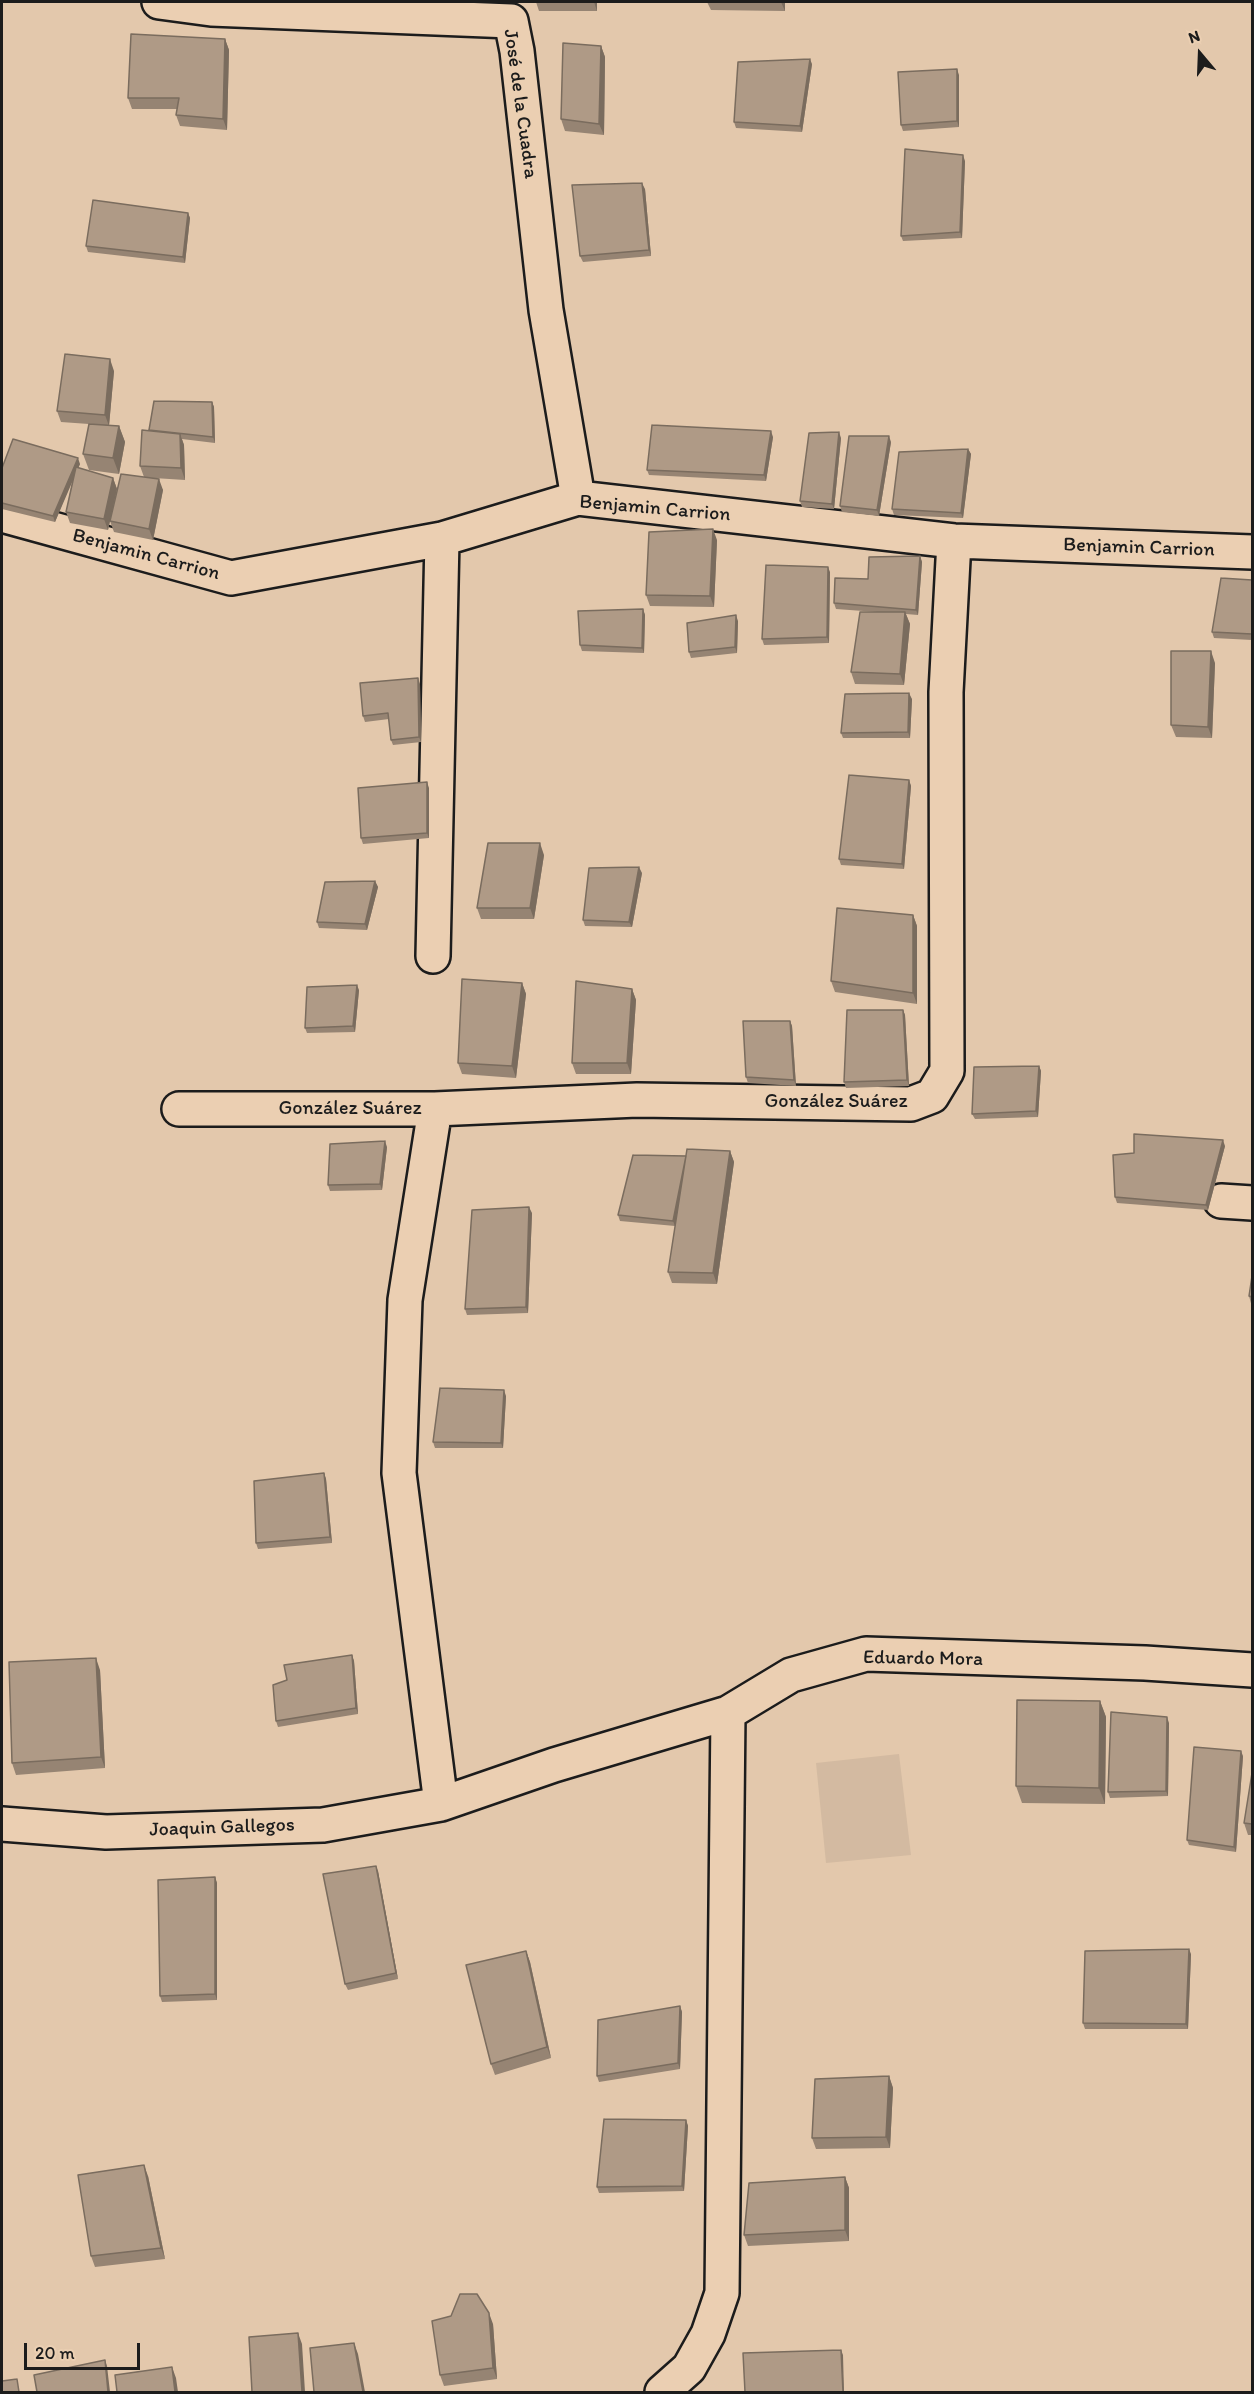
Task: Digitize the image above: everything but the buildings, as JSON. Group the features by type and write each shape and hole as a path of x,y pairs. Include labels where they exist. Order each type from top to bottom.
{"street":[{"name":"José de la Cuadra","path":"159,2 211,9 511,21 517,51 546,310 578,498"},
{"name":"Benjamin Carrion","path":"2,514 231,578 442,539 578,498 954,541 1252,552"},
{"path":"433,956 442,539"},
{"name":"González Suárez","path":"179,1109 435,1109 637,1100 911,1104 932,1096 947,1071 946,692 954,541"},
{"path":"435,1109 405,1300 399,1473 441,1804"},
{"name":"Eduardo Mora","path":"441,1804 554,1765 728,1713 791,1675 866,1654 1145,1663 1252,1670"},
{"path":"662,2392 689,2368 708,2334 722,2293 728,1713"},
{"name":"Joaquin Gallegos","path":"2,1824 106,1832 323,1825 441,1804"}],"shaded area":[{"path":"899,1754 911,1855 826,1863 816,1763"}]}
